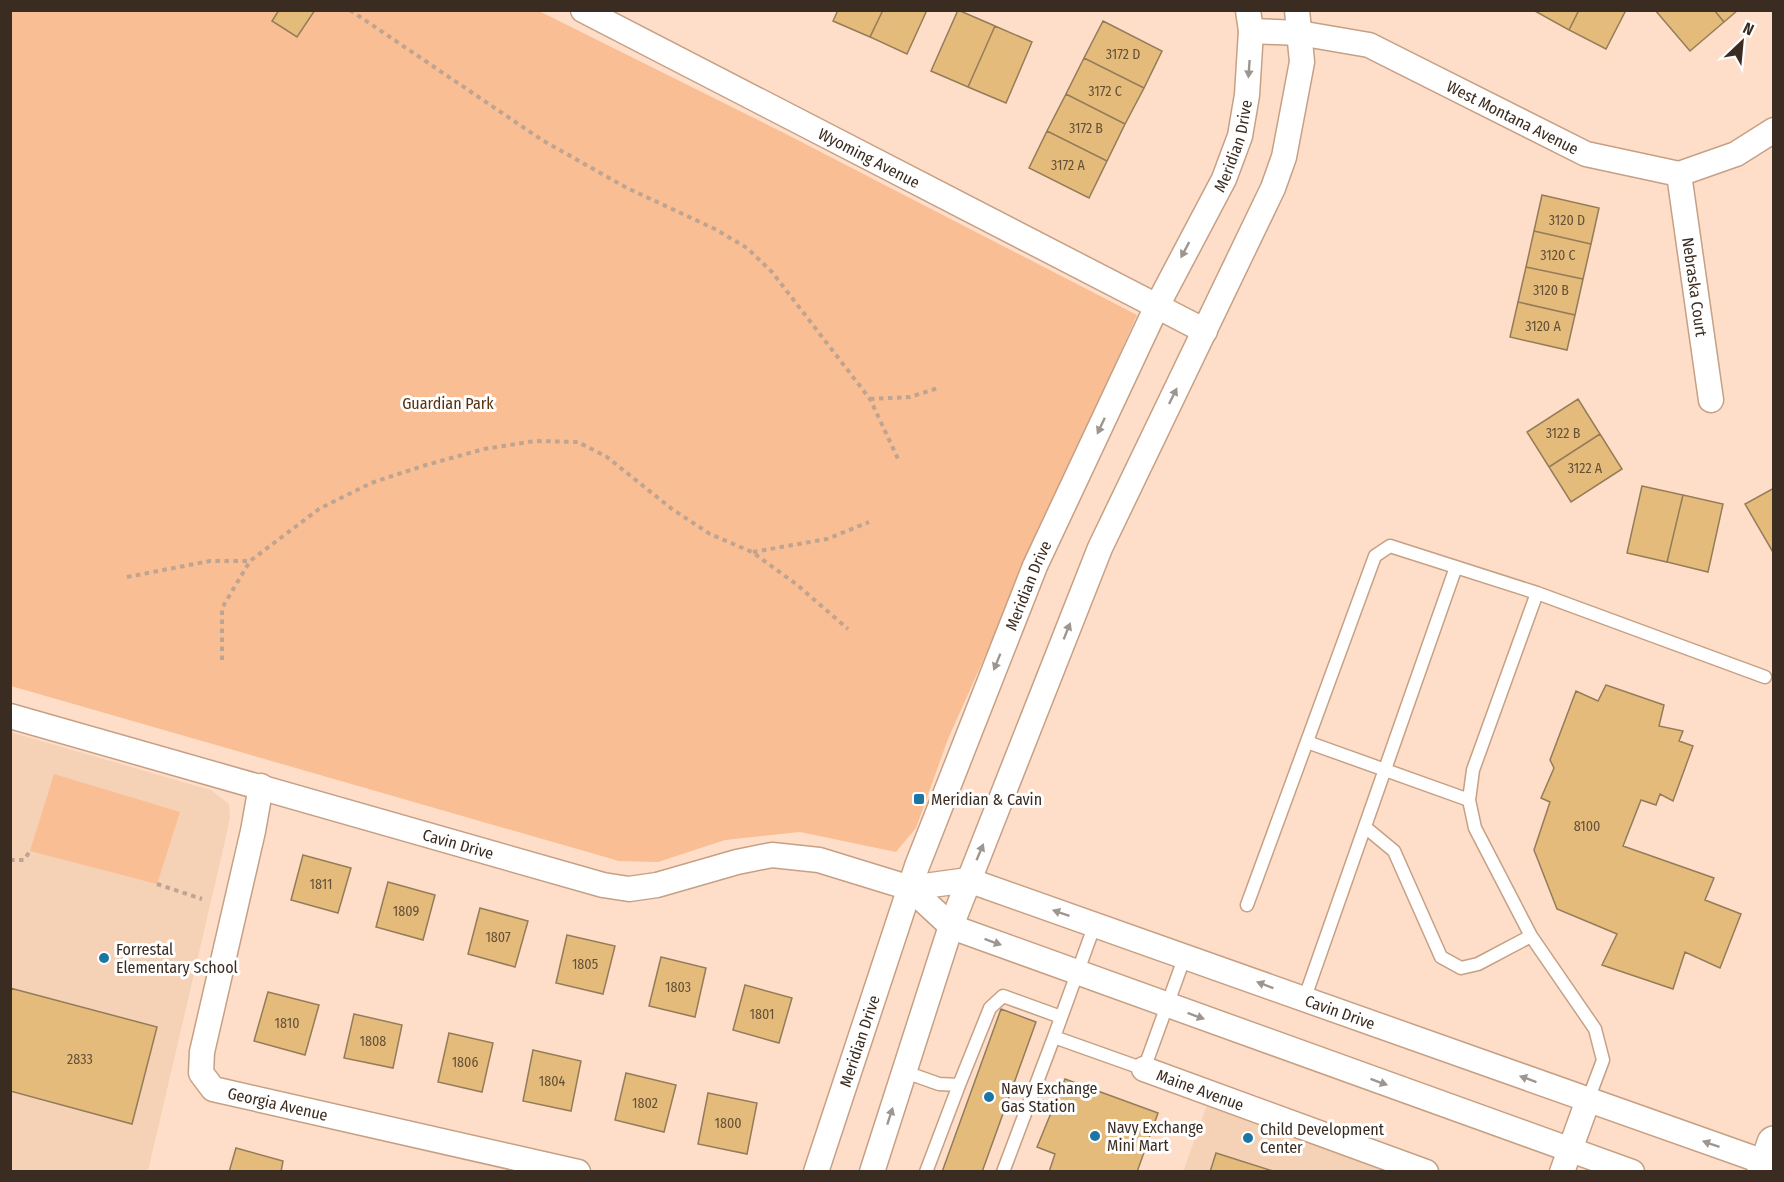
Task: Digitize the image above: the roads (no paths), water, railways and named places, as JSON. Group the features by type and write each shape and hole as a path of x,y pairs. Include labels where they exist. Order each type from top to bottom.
{"street":[{"name":"Wyoming Avenue","path":"583,10 610,17 1205,331"},
{"name":"Meridian Drive","path":"816,1172 910,888 1035,567 1157,306 1224,179 1240,136 1247,95 1250,21"},
{"name":"West Montana Avenue","path":"1250,21 1298,22 1368,45 1586,154 1679,174"},
{"path":"872,1172 951,926 1100,548 1261,215 1284,157 1302,62 1298,22"},
{"path":"1679,174 1736,154 1773,130"},
{"name":"Nebraska Court","path":"1679,174 1711,400"},
{"name":"Cavin Drive","path":"10,716 603,885 629,889 657,885 737,862 772,855 819,860 910,888 968,880 1588,1100 1769,1161"},
{"name":"Georgia Avenue","path":"261,786 254,831 202,1052 201,1073 213,1089 578,1172"},
{"name":"Cavin Drive","path":"910,888 951,926 1167,1005 1566,1161 1632,1172"},
{"name":"Maine Avenue","path":"1144,1069 1426,1172"},
{"path":"1566,1161 1588,1100"}],"lane":[{"path":"1247,905 1375,556 1390,546 1537,593 1765,677"},
{"path":"1304,1000 1456,567"},
{"path":"1537,593 1473,770 1470,800 1475,828 1531,936 1594,1029 1603,1060 1588,1100"},
{"path":"1307,742 1470,800"},
{"path":"1365,826 1394,851 1441,957 1461,968 1478,964 1531,936"},
{"path":"1003,1172 1095,924"},
{"path":"1054,1037 1144,1069 1185,956"},
{"path":"926,1172 990,1008 1003,996 1061,1017"},
{"path":"905,1072 939,1084 959,1085"}],"place":[{"name":"Meridian & Cavin","path":"919,799"},
{"name":"Forrestal Elementary School","path":"104,958"},
{"name":"Navy Exchange Gas Station","path":"989,1097"},
{"name":"Navy Exchange Mini Mart","path":"1095,1136"},
{"name":"Child Development Center","path":"1248,1138"}],"park label":[{"name":"Guardian Park","path":"448,403"}]}
